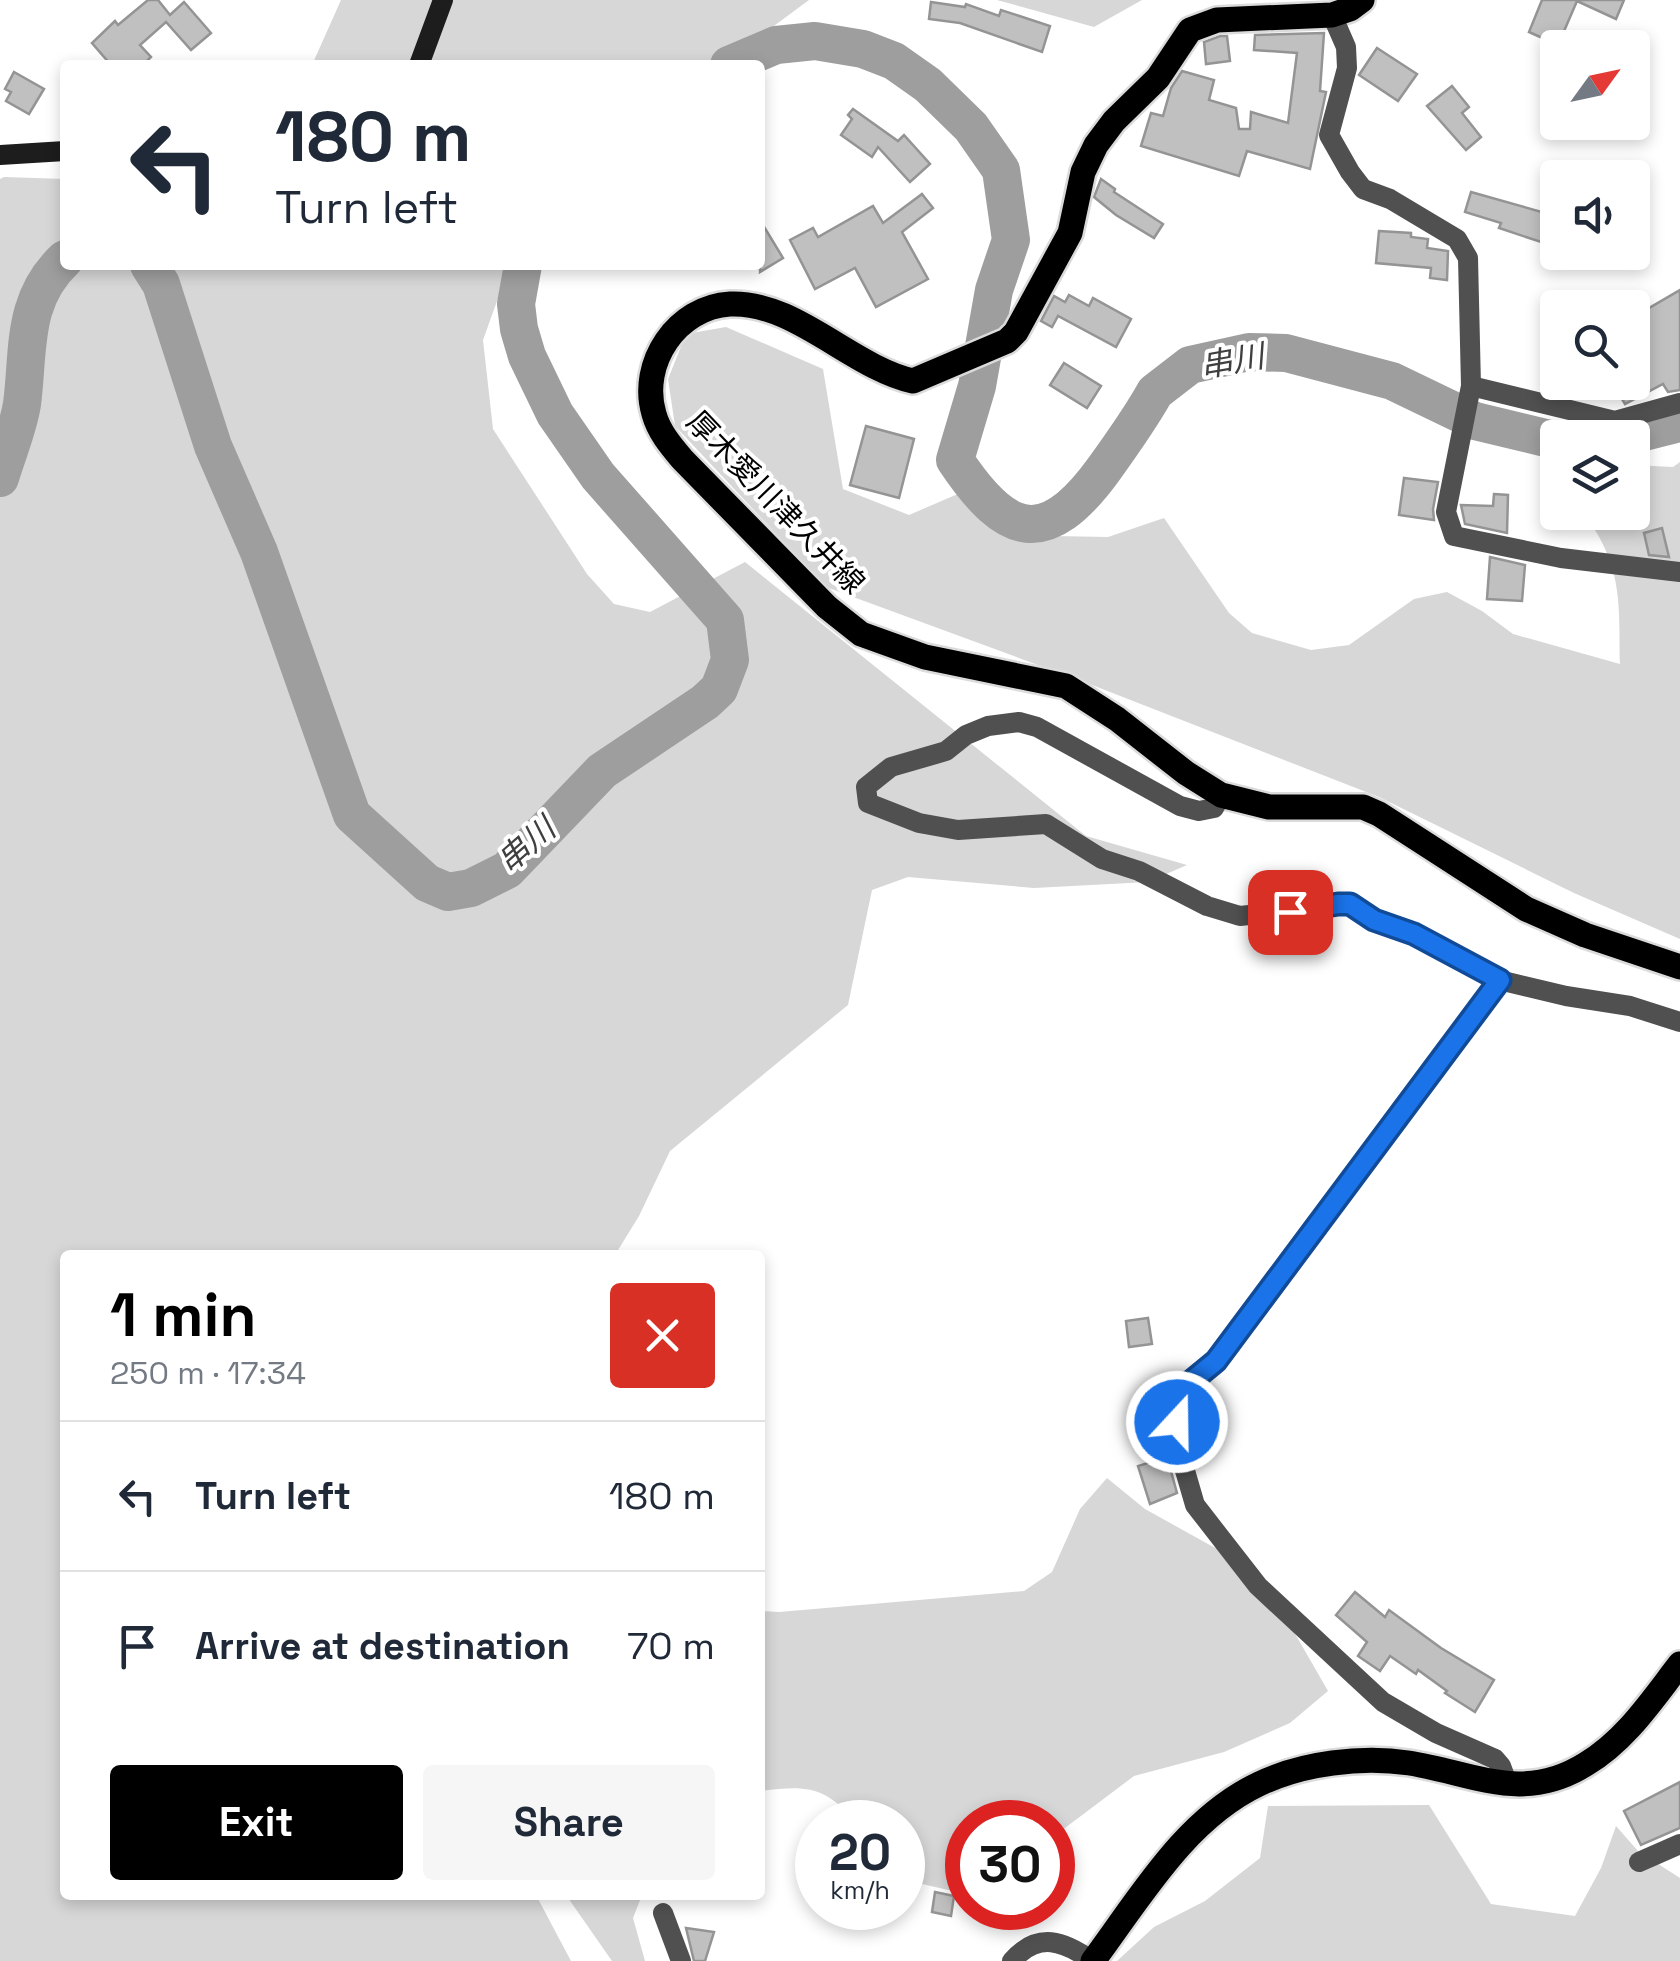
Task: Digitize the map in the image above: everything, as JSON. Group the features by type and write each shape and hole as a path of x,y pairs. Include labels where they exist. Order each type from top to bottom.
{"main road":[{"path":"421,60 443,0"},
{"path":"1332,14 1350,9 1362,0"},
{"name":"厚木愛川津久井線","path":"1332,14 1210,21 1190,30 1158,78 1114,121 1096,145 1083,172 1070,233 1024,322 1007,341 913,381 775,312 759,306 728,304 693,315 668,339 654,365 650,396 656,423 682,459 827,606 861,634 924,657 1066,686 1118,718 1186,773 1221,795 1269,807 1363,808 1391,821 1526,909 1586,935 1680,967"},
{"path":"0,155 60,151"},
{"path":"1093,1961 1196,1829 1234,1798 1259,1784 1327,1764 1384,1760 1508,1785 1562,1776 1588,1763 1622,1735 1680,1664"}],"street":[{"path":"1332,14 1346,48 1347,68 1330,135 1350,172 1363,188 1390,199 1457,239 1468,258 1471,386 1446,512 1454,536 1561,558 1680,572"},
{"path":"1471,386 1615,421 1680,403"},
{"path":"1221,795 1214,808 1207,811 1180,806 1037,727 1019,722 988,726 966,735 946,750 892,766 866,787 868,803 919,822 958,830 1046,824 1102,858 1138,870 1207,906 1240,916 1350,904 1374,920 1414,934 1500,980 1630,1006 1680,1022"},
{"path":"1500,980 1216,1361 1176,1394 1179,1450 1195,1505 1258,1586 1383,1702 1436,1733 1494,1759 1502,1766 1508,1785"},
{"path":"1639,1862 1680,1844"},
{"path":"663,1912 681,1961"},
{"path":"1012,1961 1028,1947 1058,1940 1093,1961"}],"shaded area":[{"path":"341,0 809,0 744,48 720,60 314,60"},
{"path":"997,0 1142,0 1094,27"},
{"path":"0,179 60,179 60,270 508,270 483,340 493,429 587,574 614,604 650,612 745,562 1086,836 1187,865 1148,882 1034,888 908,877 872,890 848,1005 670,1151 618,1250 60,1250 60,1900 539,1900 571,1961 0,1961"},
{"path":"726,327 823,369 843,489 909,515 974,487 1053,536 1108,537 1164,518 1229,613 1252,633 1311,650 1349,645 1414,599 1447,592 1513,634 1620,664 1616,584 1606,550 1595,530 1650,530 1650,466 1673,467 1680,462 1680,939 1574,893 1379,797 826,587 675,426 668,379 686,334"},
{"path":"1107,1478 1145,1509 1235,1559 1282,1611 1328,1691 1290,1723 1224,1752 1134,1776 1075,1820 1075,1800 945,1800 945,1889 925,1885 925,1800 833,1800 803,1789 765,1790 765,1611 1024,1591 1052,1572 1080,1509"},
{"path":"1429,1805 1491,1904 1575,1916 1601,1868 1616,1826 1638,1851 1680,1878 1680,1961 1117,1961 1154,1927 1205,1901 1260,1858 1268,1806"},
{"path":"569,1900 640,1900 633,1918 645,1961 612,1961"}],"building":[{"path":"148,0 158,0 170,15 184,2 211,33 191,50 166,22 140,45 151,57 148,60 107,60 92,43 115,21 118,25"},
{"path":"1542,0 1624,0 1616,19 1577,1 1564,30 1540,30 1540,37 1529,32"},
{"path":"931,2 965,7 966,4 999,16 1001,10 1050,26 1042,52 960,23 929,19"},
{"path":"1324,33 1320,91 1326,92 1310,169 1247,151 1239,176 1141,146 1151,113 1163,116 1171,88 1182,71 1214,80 1209,100 1236,108 1239,129 1250,129 1251,112 1288,123 1297,53 1254,50 1255,35"},
{"path":"1227,36 1230,61 1206,64 1204,42"},
{"path":"1377,48 1417,74 1398,101 1359,75"},
{"path":"14,72 44,89 29,114 6,101 11,92 5,89"},
{"path":"1452,86 1469,107 1462,113 1481,137 1466,150 1427,106"},
{"path":"853,109 898,141 904,135 930,164 910,182 878,147 872,157 841,135 852,119 848,115"},
{"path":"1101,179 1163,224 1154,238 1094,197"},
{"path":"1471,192 1540,211 1540,242 1499,228 1501,223 1465,212"},
{"path":"922,194 933,208 902,232 928,279 876,307 855,268 815,289 790,240 813,228 818,237 873,206 883,223"},
{"path":"765,228 783,258 765,269"},
{"path":"1379,231 1411,233 1411,237 1428,239 1427,248 1448,251 1447,280 1430,278 1431,268 1376,263"},
{"path":"1680,290 1680,390 1668,392 1663,384 1650,391 1650,308"},
{"path":"1069,295 1089,306 1093,298 1131,319 1116,347 1058,316 1052,327 1041,321 1054,296 1065,302"},
{"path":"1064,363 1101,386 1087,408 1050,385"},
{"path":"866,426 914,439 899,498 850,485"},
{"path":"1404,478 1438,482 1434,520 1399,515"},
{"path":"1494,494 1508,495 1507,533 1465,524 1461,505 1493,506"},
{"path":"1662,528 1669,557 1649,555 1644,533"},
{"path":"1490,557 1525,565 1522,601 1487,599"},
{"path":"1148,1318 1152,1344 1129,1347 1126,1321"},
{"path":"1167,1457 1177,1493 1150,1504 1138,1466"},
{"path":"1355,1592 1385,1617 1389,1610 1494,1680 1475,1712 1418,1670 1416,1674 1390,1656 1380,1671 1358,1656 1367,1642 1336,1615"},
{"path":"1680,1782 1680,1828 1641,1845 1624,1811"},
{"path":"935,1892 945,1894 945,1915 932,1912"},
{"path":"686,1928 714,1932 705,1961 694,1961"}],"waterway":[{"name":"串川","path":"741,60 776,45 815,41 863,49 894,61 928,85 971,127 1001,170 1011,240 994,290 977,386 955,460 992,506 1010,518 1027,524 1045,522 1064,512 1104,469 1155,392 1190,365 1249,352 1286,353 1392,381 1475,421 1540,437"},
{"name":"串川","path":"0,478 20,413 34,309 60,265"},
{"name":"串川","path":"152,270 161,284 213,446 259,552 352,815 427,883 448,892 471,888 507,870 602,771 719,689 730,660 725,620 598,476 555,414 527,356 519,329 516,304 522,270"},
{"name":"串川","path":"1650,430 1680,423"}],"route":[{"path":"1177,1422 1176,1394 1216,1361 1500,980 1414,934 1374,920 1350,904 1290,912"}]}
